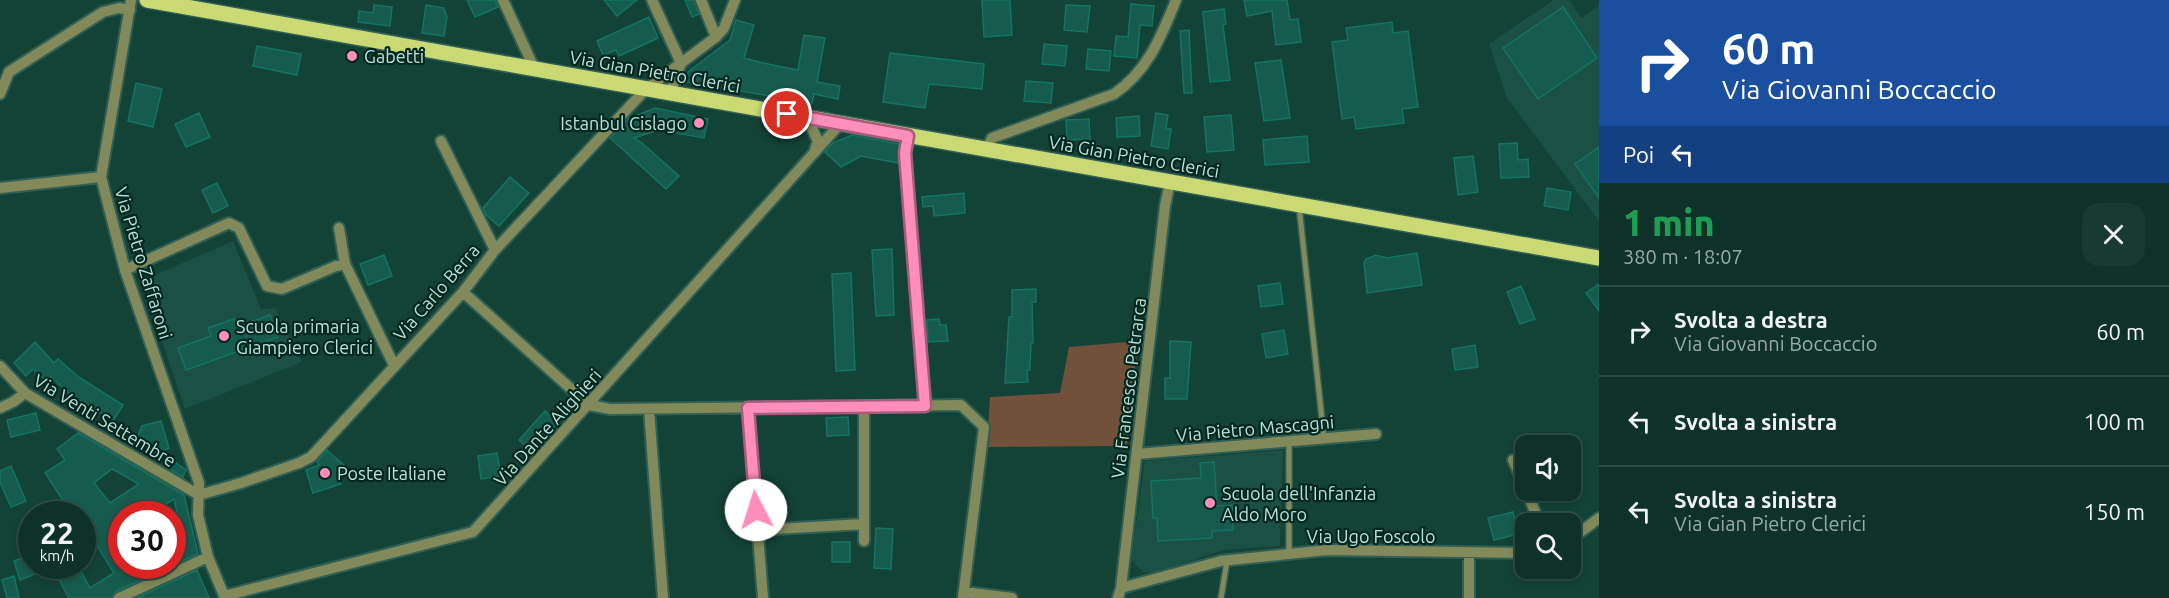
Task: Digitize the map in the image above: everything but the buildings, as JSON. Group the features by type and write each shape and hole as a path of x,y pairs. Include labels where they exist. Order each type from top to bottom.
{"main road":[{"name":"Via Gian Pietro Clerici","path":"147,0 1599,258"}],"street":[{"path":"503,0 535,70"},
{"path":"652,0 681,63 670,94"},
{"path":"700,0 716,37 724,28 735,0"},
{"path":"987,149 992,138 1114,94 1129,84 1142,70 1157,44 1176,0"},
{"path":"0,94 9,72 103,12 130,5"},
{"name":"Via Pietro Zaffaroni","path":"130,5 101,177 125,270 200,483 198,515 208,557 224,597"},
{"name":"Via Carlo Berra","path":"199,495 290,467 311,457 463,292 495,250 645,90 716,37"},
{"path":"807,118 818,141 815,150"},
{"name":"Via Dante Alighieri","path":"224,597 473,532 840,124"},
{"path":"908,136 905,153 925,406"},
{"path":"441,141 495,250"},
{"path":"0,188 101,177"},
{"name":"Via Francesco Petrarca","path":"1120,593 1165,206 1170,182"},
{"path":"125,270 229,223 239,228 267,286 282,288 345,264"},
{"path":"339,228 345,264 394,365"},
{"path":"463,292 589,405 610,409 961,405 984,428 963,595 1012,598"},
{"name":"Via Venti Settembre","path":"0,366 25,393 199,495"},
{"path":"0,408 25,393"},
{"path":"864,406 864,542"},
{"path":"748,408 763,598"},
{"path":"649,409 663,598"},
{"name":"Via Pietro Mascagni","path":"1137,454 1376,434"},
{"path":"1581,532 1599,518"},
{"path":"758,530 864,524"},
{"name":"Via Ugo Foscolo","path":"1120,593 1227,560 1328,550 1515,554"},
{"path":"1469,554 1470,598"},
{"path":"119,598 208,557"}],"lane":[{"path":"1299,204 1324,439"},
{"name":"Via Ugo Foscolo","path":"1289,442 1289,554"},
{"path":"1221,598 1227,560"}],"shaded area":[{"path":"1554,0 1569,0 1581,18 1599,6 1599,221 1507,98 1489,44"},
{"name":"Scuola primaria Giampiero Clerici","path":"233,241 261,309 275,308 302,362 185,409 141,281"},
{"path":"1138,341 1127,446 987,447 990,397 1060,393 1069,347"},
{"name":"Scuola dell'Infanzia Aldo Moro","path":"1283,450 1280,546 1223,550 1157,573 1143,572 1131,560 1145,461"}],"place":[{"name":"Gabetti","path":"352,56"},
{"name":"Istanbul Cislago","path":"699,123"},
{"name":"Scuola primaria Giampiero Clerici","path":"224,336"},
{"name":"Poste Italiane","path":"325,473"},
{"name":"Scuola dell'Infanzia Aldo Moro","path":"1210,503"}],"route":[{"path":"756,510 748,408 925,406 905,153 908,136 787,114"}]}
